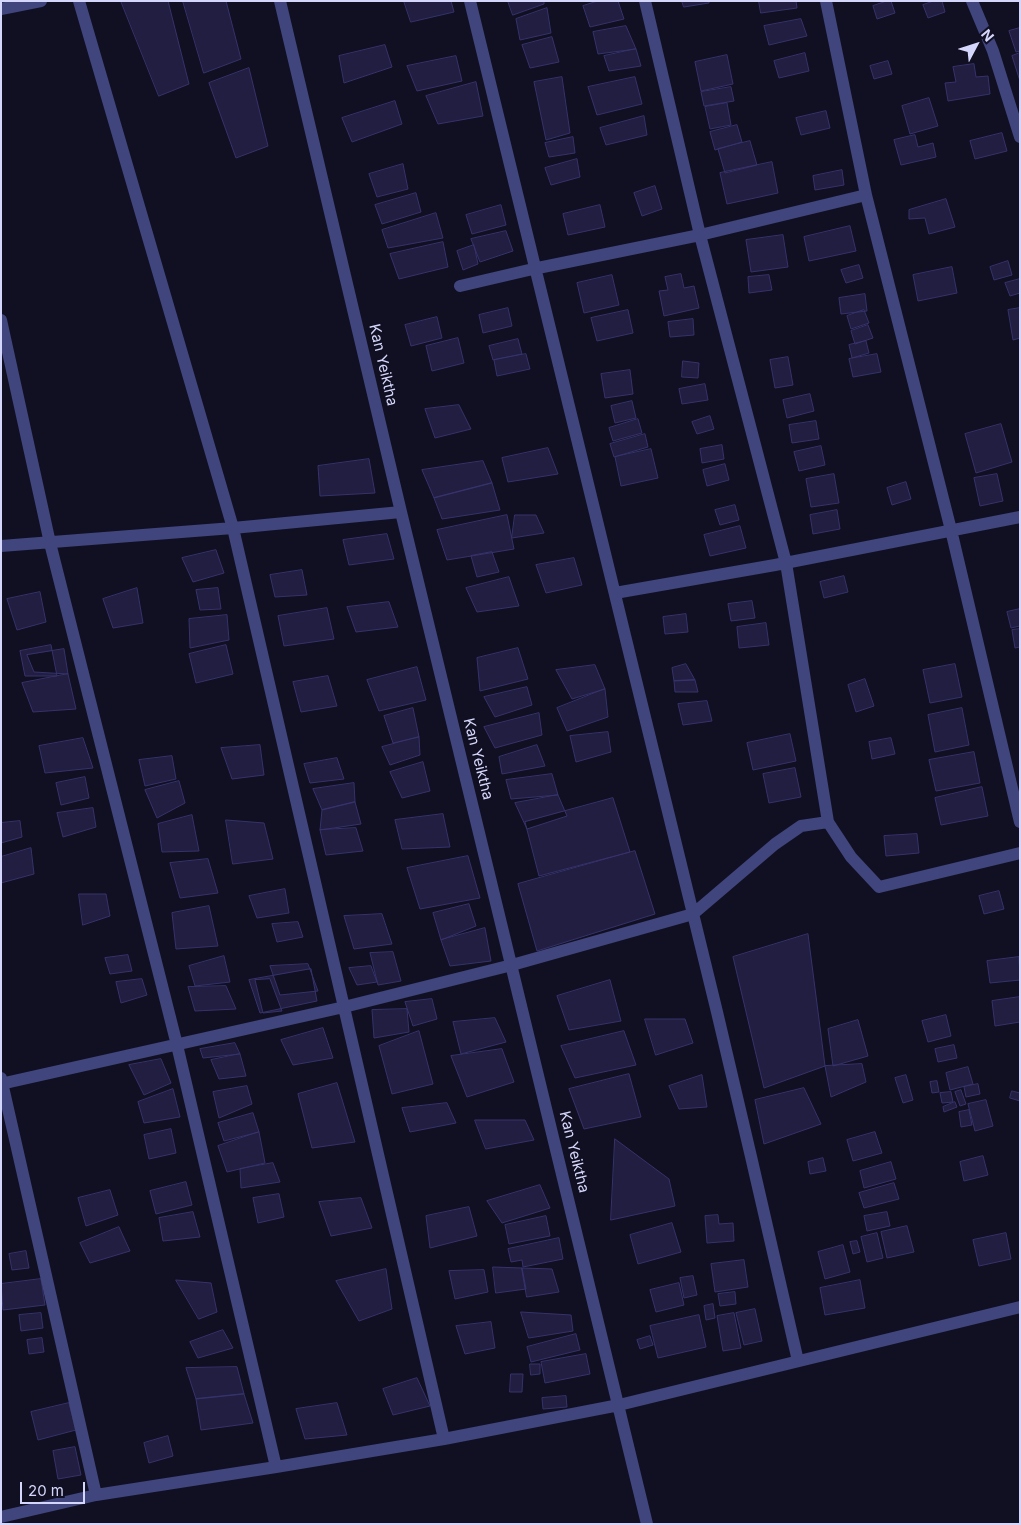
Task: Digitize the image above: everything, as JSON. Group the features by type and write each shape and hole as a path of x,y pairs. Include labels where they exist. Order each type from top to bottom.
{"street":[{"path":"1,10 41,1"},
{"path":"79,1 233,528 444,1438"},
{"name":"Kan Yeiktha","path":"280,1 401,512 647,1524"},
{"path":"470,1 533,269 615,592 717,1010 798,1361"},
{"path":"645,1 700,235 786,563 828,822 851,857 880,887 1020,853"},
{"path":"826,1 866,195 950,530 1020,822"},
{"path":"972,1 993,51 1020,138"},
{"path":"460,286 700,235 866,195"},
{"path":"1,320 50,543 177,1044 276,1467"},
{"path":"1,546 233,528 401,512"},
{"path":"615,592 786,563 1020,517"},
{"path":"96,1496 2,1082 344,1007 512,965 693,914 775,844 801,826 828,822"},
{"path":"1,1517 96,1496 444,1438 619,1405 1020,1307"}],"building":[{"path":"121,1 168,1 189,84 159,96"},
{"path":"183,1 226,1 241,59 204,73"},
{"path":"404,1 451,1 454,12 411,22"},
{"path":"508,1 544,1 544,4 513,15"},
{"path":"598,1 618,1 624,19 590,27 583,6"},
{"path":"682,1 709,1 709,3 684,7"},
{"path":"759,1 796,1 797,8 761,13"},
{"path":"891,1 895,13 877,19 873,6"},
{"path":"934,1 942,1 945,12 928,18 923,5"},
{"path":"547,8 551,33 520,40 516,19"},
{"path":"801,19 807,36 769,45 764,26"},
{"path":"626,26 636,49 598,54 593,32"},
{"path":"1020,28 1020,51 1016,52 1009,31"},
{"path":"552,37 559,62 530,68 522,45"},
{"path":"385,45 392,67 344,83 339,56"},
{"path":"636,49 641,66 609,71 604,56"},
{"path":"805,53 809,71 779,78 774,61"},
{"path":"1020,53 1020,81 1012,56"},
{"path":"727,55 733,84 701,91 695,62"},
{"path":"456,56 462,81 417,91 407,66"},
{"path":"888,61 892,74 874,79 870,66"},
{"path":"974,64 976,77 988,76 990,94 948,101 945,83 956,82 953,67"},
{"path":"249,68 268,146 236,158 209,83"},
{"path":"562,77 570,133 546,140 534,82"},
{"path":"635,77 642,104 597,115 588,87"},
{"path":"476,82 483,116 438,124 426,96"},
{"path":"731,87 734,101 704,106 701,92"},
{"path":"929,98 938,126 910,134 902,106"},
{"path":"395,101 402,124 352,142 342,118"},
{"path":"727,103 731,125 710,129 705,107"},
{"path":"826,111 830,128 801,135 796,118"},
{"path":"644,116 647,135 606,145 600,128"},
{"path":"737,125 742,142 715,150 710,132"},
{"path":"1002,133 1007,151 975,159 970,141"},
{"path":"915,135 918,147 933,143 936,157 901,165 894,140"},
{"path":"573,137 575,153 549,157 545,143"},
{"path":"750,141 757,165 725,173 718,149"},
{"path":"577,159 580,177 551,185 545,168"},
{"path":"772,162 778,193 727,204 720,173"},
{"path":"403,164 408,189 377,197 369,174"},
{"path":"842,170 844,185 815,190 813,176"},
{"path":"655,186 662,209 642,216 634,193"},
{"path":"416,193 421,212 382,224 375,205"},
{"path":"946,199 955,227 929,234 925,218 909,219 909,210"},
{"path":"501,205 506,225 472,234 466,215"},
{"path":"600,205 605,227 568,235 563,214"},
{"path":"436,213 443,238 388,248 382,230"},
{"path":"850,226 856,251 809,261 804,237"},
{"path":"506,231 513,251 480,262 471,239"},
{"path":"783,235 788,267 751,272 746,240"},
{"path":"443,242 448,267 399,279 390,254"},
{"path":"474,245 478,264 463,270 457,251"},
{"path":"1008,261 1012,275 994,280 990,267"},
{"path":"859,265 863,278 846,283 841,270"},
{"path":"952,267 957,293 918,301 913,275"},
{"path":"681,274 684,288 694,286 699,308 664,316 659,291 668,290 665,277"},
{"path":"612,275 619,305 584,313 577,283"},
{"path":"769,275 772,290 749,293 748,277"},
{"path":"1020,279 1020,293 1010,296 1005,283"},
{"path":"865,294 867,311 841,314 839,298"},
{"path":"508,308 512,326 483,333 479,315"},
{"path":"1020,308 1020,338 1013,340 1008,310"},
{"path":"628,310 633,333 597,341 591,318"},
{"path":"864,310 869,323 851,329 847,316"},
{"path":"437,317 442,338 411,346 405,325"},
{"path":"693,319 694,335 670,337 668,322"},
{"path":"868,325 873,338 855,344 851,331"},
{"path":"458,338 464,363 432,371 426,346"},
{"path":"518,339 522,354 493,360 489,346"},
{"path":"866,341 869,353 852,358 849,345"},
{"path":"526,354 530,369 497,376 494,360"},
{"path":"877,354 881,372 853,377 849,359"},
{"path":"788,357 793,385 775,388 770,360"},
{"path":"683,361 699,363 698,378 682,377"},
{"path":"630,370 633,394 605,398 601,374"},
{"path":"705,384 708,400 682,404 679,389"},
{"path":"810,394 814,411 787,418 783,400"},
{"path":"632,401 636,418 615,423 611,406"},
{"path":"459,405 471,429 435,438 425,409"},
{"path":"710,416 714,429 697,434 692,422"},
{"path":"638,419 642,433 613,441 609,428"},
{"path":"816,421 819,439 792,443 789,425"},
{"path":"1001,424 1012,462 976,473 965,434"},
{"path":"645,434 648,447 614,457 610,444"},
{"path":"722,445 724,459 702,463 700,449"},
{"path":"821,446 825,465 799,471 794,452"},
{"path":"548,448 558,474 508,482 502,458"},
{"path":"651,449 658,478 621,486 615,457"},
{"path":"369,459 375,493 320,496 318,466"},
{"path":"483,461 492,483 434,498 422,470"},
{"path":"725,464 729,480 707,486 703,470"},
{"path":"834,474 839,503 811,507 806,479"},
{"path":"997,474 1003,501 980,506 974,478"},
{"path":"906,482 911,499 892,505 887,488"},
{"path":"492,483 500,510 442,519 434,498"},
{"path":"735,505 739,520 720,525 715,510"},
{"path":"837,510 840,529 813,534 810,515"},
{"path":"507,515 514,549 447,560 437,530"},
{"path":"515,515 536,515 544,533 512,538"},
{"path":"740,526 746,548 710,556 704,535"},
{"path":"387,534 394,559 349,565 343,540"},
{"path":"216,550 224,573 193,582 182,558"},
{"path":"492,552 499,572 477,577 471,556"},
{"path":"574,558 582,585 546,593 536,565"},
{"path":"302,570 307,595 275,597 270,575"},
{"path":"844,576 848,592 824,598 820,582"},
{"path":"509,577 519,606 477,612 466,588"},
{"path":"137,588 143,623 113,628 103,599"},
{"path":"218,588 221,609 200,610 196,590"},
{"path":"40,592 46,622 17,630 7,599"},
{"path":"752,601 755,618 731,621 728,604"},
{"path":"389,602 398,627 356,632 347,607"},
{"path":"327,608 334,639 284,646 278,616"},
{"path":"1020,609 1020,626 1011,628 1007,612"},
{"path":"686,614 688,632 665,634 663,617"},
{"path":"227,615 229,640 190,648 189,619"},
{"path":"766,623 769,645 739,648 737,627"},
{"path":"1020,629 1020,647 1015,648 1012,630"},
{"path":"51,645 57,676 25,676 20,651"},
{"path":"226,645 233,674 196,683 189,654"},
{"path":"518,648 528,679 480,691 477,658"},
{"path":"64,649 68,674 34,672 27,655"},
{"path":"686,664 695,680 674,681 672,668"},
{"path":"955,664 962,697 930,703 923,670"},
{"path":"595,665 605,689 572,699 556,670"},
{"path":"417,667 426,700 379,711 367,680"},
{"path":"68,674 76,709 33,712 22,683"},
{"path":"328,676 337,706 301,712 293,682"},
{"path":"865,679 874,706 856,712 848,685"},
{"path":"695,680 698,692 675,692 674,681"},
{"path":"527,687 532,705 495,717 484,697"},
{"path":"605,689 608,717 567,731 557,708"},
{"path":"707,701 712,721 683,725 678,704"},
{"path":"413,708 419,737 393,743 384,716"},
{"path":"962,708 969,745 935,752 928,715"},
{"path":"539,713 542,735 495,748 484,727"},
{"path":"608,732 611,752 576,762 570,736"},
{"path":"790,734 796,761 753,770 747,743"},
{"path":"419,737 420,755 390,765 382,747"},
{"path":"83,738 93,768 45,773 39,746"},
{"path":"891,738 895,754 872,759 869,742"},
{"path":"260,745 264,775 232,779 221,748"},
{"path":"537,745 545,766 502,774 499,757"},
{"path":"974,752 980,783 936,791 929,760"},
{"path":"172,756 176,779 145,786 139,760"},
{"path":"337,758 344,779 310,783 304,764"},
{"path":"423,762 430,791 402,798 390,772"},
{"path":"795,768 801,797 769,803 763,774"},
{"path":"552,774 558,795 511,799 506,780"},
{"path":"85,777 89,798 61,805 56,783"},
{"path":"179,781 185,803 157,818 145,790"},
{"path":"354,783 355,802 322,810 313,789"},
{"path":"982,787 988,816 941,825 935,798"},
{"path":"558,795 567,816 527,829 515,803"},
{"path":"613,798 630,852 539,876 525,822"},
{"path":"355,802 361,824 320,830 322,810"},
{"path":"93,808 96,827 63,837 57,813"},
{"path":"443,814 450,847 402,849 395,820"},
{"path":"192,815 199,851 162,852 158,824"},
{"path":"226,820 264,823 273,859 233,864"},
{"path":"20,821 22,837 1,843 1,823"},
{"path":"356,828 363,851 326,855 320,830"},
{"path":"917,834 919,853 886,856 884,836"},
{"path":"31,848 34,874 1,883 1,857"},
{"path":"635,851 655,914 537,951 518,884"},
{"path":"468,856 480,898 420,909 407,868"},
{"path":"208,859 218,893 180,898 170,863"},
{"path":"285,889 289,913 257,918 249,896"},
{"path":"999,891 1004,909 984,914 979,896"},
{"path":"79,894 106,894 110,916 83,925"},
{"path":"469,904 476,926 441,940 433,913"},
{"path":"209,906 218,946 176,949 172,913"},
{"path":"382,914 392,944 354,949 344,916"},
{"path":"298,922 303,937 277,942 272,924"},
{"path":"485,928 491,961 450,966 441,940"},
{"path":"808,934 825,1066 764,1088 733,957"},
{"path":"393,952 401,981 378,985 370,953"},
{"path":"128,955 132,971 110,974 105,958"},
{"path":"224,956 230,982 195,986 189,966"},
{"path":"1019,957 1020,980 990,983 987,961"},
{"path":"308,964 318,991 280,995 270,966"},
{"path":"371,966 377,982 357,985 349,968"},
{"path":"311,969 317,1001 260,1013 249,980"},
{"path":"142,979 147,995 121,1003 116,982"},
{"path":"270,979 282,1011 263,1013 255,980"},
{"path":"610,980 621,1021 569,1030 557,996"},
{"path":"226,986 236,1009 195,1011 188,987"},
{"path":"1020,997 1020,1022 995,1026 992,1001"},
{"path":"432,999 437,1019 413,1026 405,1002"},
{"path":"407,1009 409,1032 374,1038 372,1010"},
{"path":"946,1015 951,1036 928,1042 922,1021"},
{"path":"495,1018 506,1042 461,1054 453,1022"},
{"path":"645,1019 685,1019 693,1043 656,1055"},
{"path":"858,1020 868,1056 833,1066 828,1029"},
{"path":"323,1028 333,1058 293,1065 281,1040"},
{"path":"419,1031 433,1084 392,1094 379,1046"},
{"path":"624,1031 636,1065 575,1078 561,1046"},
{"path":"235,1043 240,1054 203,1058 200,1049"},
{"path":"954,1045 957,1058 938,1062 935,1049"},
{"path":"502,1049 514,1082 467,1097 451,1056"},
{"path":"240,1054 246,1076 219,1079 211,1060"},
{"path":"161,1059 171,1083 144,1095 129,1065"},
{"path":"862,1064 866,1082 831,1097 825,1066"},
{"path":"968,1067 973,1084 950,1090 946,1073"},
{"path":"629,1074 641,1117 584,1129 569,1089"},
{"path":"702,1075 707,1107 679,1109 669,1086"},
{"path":"906,1075 913,1100 903,1103 895,1078"},
{"path":"937,1081 939,1092 932,1093 930,1082"},
{"path":"337,1083 355,1142 312,1148 298,1094"},
{"path":"978,1084 980,1094 966,1097 964,1087"},
{"path":"247,1086 252,1104 219,1118 213,1092"},
{"path":"804,1088 821,1124 764,1144 755,1100"},
{"path":"173,1089 180,1117 144,1123 138,1102"},
{"path":"961,1090 966,1104 960,1106 955,1092"},
{"path":"1012,1091 1020,1093 1020,1101 1010,1098"},
{"path":"951,1092 953,1102 942,1103 940,1093"},
{"path":"986,1100 993,1126 975,1131 968,1104"},
{"path":"955,1102 957,1107 944,1112 943,1107"},
{"path":"447,1103 456,1123 410,1132 402,1108"},
{"path":"969,1110 972,1125 961,1127 959,1112"},
{"path":"253,1113 259,1132 224,1141 218,1123"},
{"path":"475,1120 525,1120 534,1140 486,1149"},
{"path":"171,1129 176,1153 149,1159 144,1135"},
{"path":"259,1132 265,1163 227,1172 218,1146"},
{"path":"875,1132 882,1153 853,1161 847,1140"},
{"path":"615,1139 669,1179 675,1206 611,1220"},
{"path":"983,1156 988,1175 964,1181 960,1162"},
{"path":"823,1158 826,1171 810,1174 808,1162"},
{"path":"891,1162 896,1179 864,1188 860,1171"},
{"path":"273,1163 280,1182 241,1188 240,1169"},
{"path":"186,1182 192,1205 156,1214 150,1191"},
{"path":"894,1183 899,1199 864,1208 859,1193"},
{"path":"540,1185 550,1208 502,1223 487,1201"},
{"path":"110,1190 118,1215 86,1226 78,1198"},
{"path":"279,1194 284,1217 258,1223 253,1198"},
{"path":"361,1198 372,1228 331,1236 319,1202"},
{"path":"469,1207 477,1236 430,1248 426,1216"},
{"path":"193,1212 200,1237 163,1241 159,1218"},
{"path":"887,1212 890,1226 867,1231 864,1216"},
{"path":"718,1215 719,1224 733,1223 734,1241 707,1243 705,1216"},
{"path":"546,1216 550,1236 509,1244 505,1225"},
{"path":"672,1223 681,1252 638,1264 630,1235"},
{"path":"907,1226 914,1252 887,1258 881,1232"},
{"path":"119,1227 130,1251 90,1263 80,1243"},
{"path":"877,1233 883,1258 867,1262 861,1237"},
{"path":"1006,1233 1011,1259 979,1266 973,1240"},
{"path":"559,1238 563,1259 523,1267 522,1260 511,1262 508,1249"},
{"path":"857,1241 860,1252 853,1254 850,1242"},
{"path":"843,1245 850,1272 825,1279 818,1252"},
{"path":"26,1251 29,1268 12,1270 9,1254"},
{"path":"744,1260 748,1287 715,1292 711,1264"},
{"path":"493,1267 522,1268 526,1289 496,1293"},
{"path":"522,1268 552,1269 559,1292 527,1297"},
{"path":"386,1269 392,1309 359,1321 336,1281"},
{"path":"484,1270 488,1292 455,1299 449,1271"},
{"path":"693,1276 697,1295 684,1298 680,1278"},
{"path":"41,1279 45,1305 3,1310 1,1284"},
{"path":"176,1280 211,1283 217,1312 199,1319"},
{"path":"860,1280 865,1308 825,1315 820,1288"},
{"path":"679,1283 684,1305 656,1312 650,1290"},
{"path":"735,1292 736,1304 720,1306 718,1294"},
{"path":"713,1304 715,1318 706,1320 704,1306"},
{"path":"755,1309 762,1341 744,1345 736,1313"},
{"path":"521,1312 571,1315 573,1331 529,1338"},
{"path":"41,1313 43,1328 21,1331 19,1315"},
{"path":"734,1313 741,1348 723,1351 717,1316"},
{"path":"699,1315 706,1347 658,1358 650,1326"},
{"path":"491,1322 495,1348 465,1354 456,1326"},
{"path":"223,1330 233,1348 198,1358 190,1342"},
{"path":"576,1334 580,1350 531,1362 527,1347"},
{"path":"650,1336 653,1345 640,1349 637,1340"},
{"path":"42,1338 44,1352 29,1354 27,1340"},
{"path":"586,1354 590,1374 545,1383 541,1362"},
{"path":"530,1364 540,1364 540,1374 531,1375"},
{"path":"237,1367 244,1394 196,1399 186,1368"},
{"path":"511,1374 523,1374 522,1392 510,1392"},
{"path":"417,1378 430,1406 393,1415 383,1389"},
{"path":"244,1394 253,1423 201,1430 196,1399"},
{"path":"566,1396 567,1407 543,1409 542,1398"},
{"path":"69,1403 76,1430 38,1440 31,1412"},
{"path":"337,1403 347,1435 305,1439 296,1409"},
{"path":"168,1436 173,1456 149,1463 144,1443"},
{"path":"75,1447 81,1475 58,1479 53,1451"}]}
